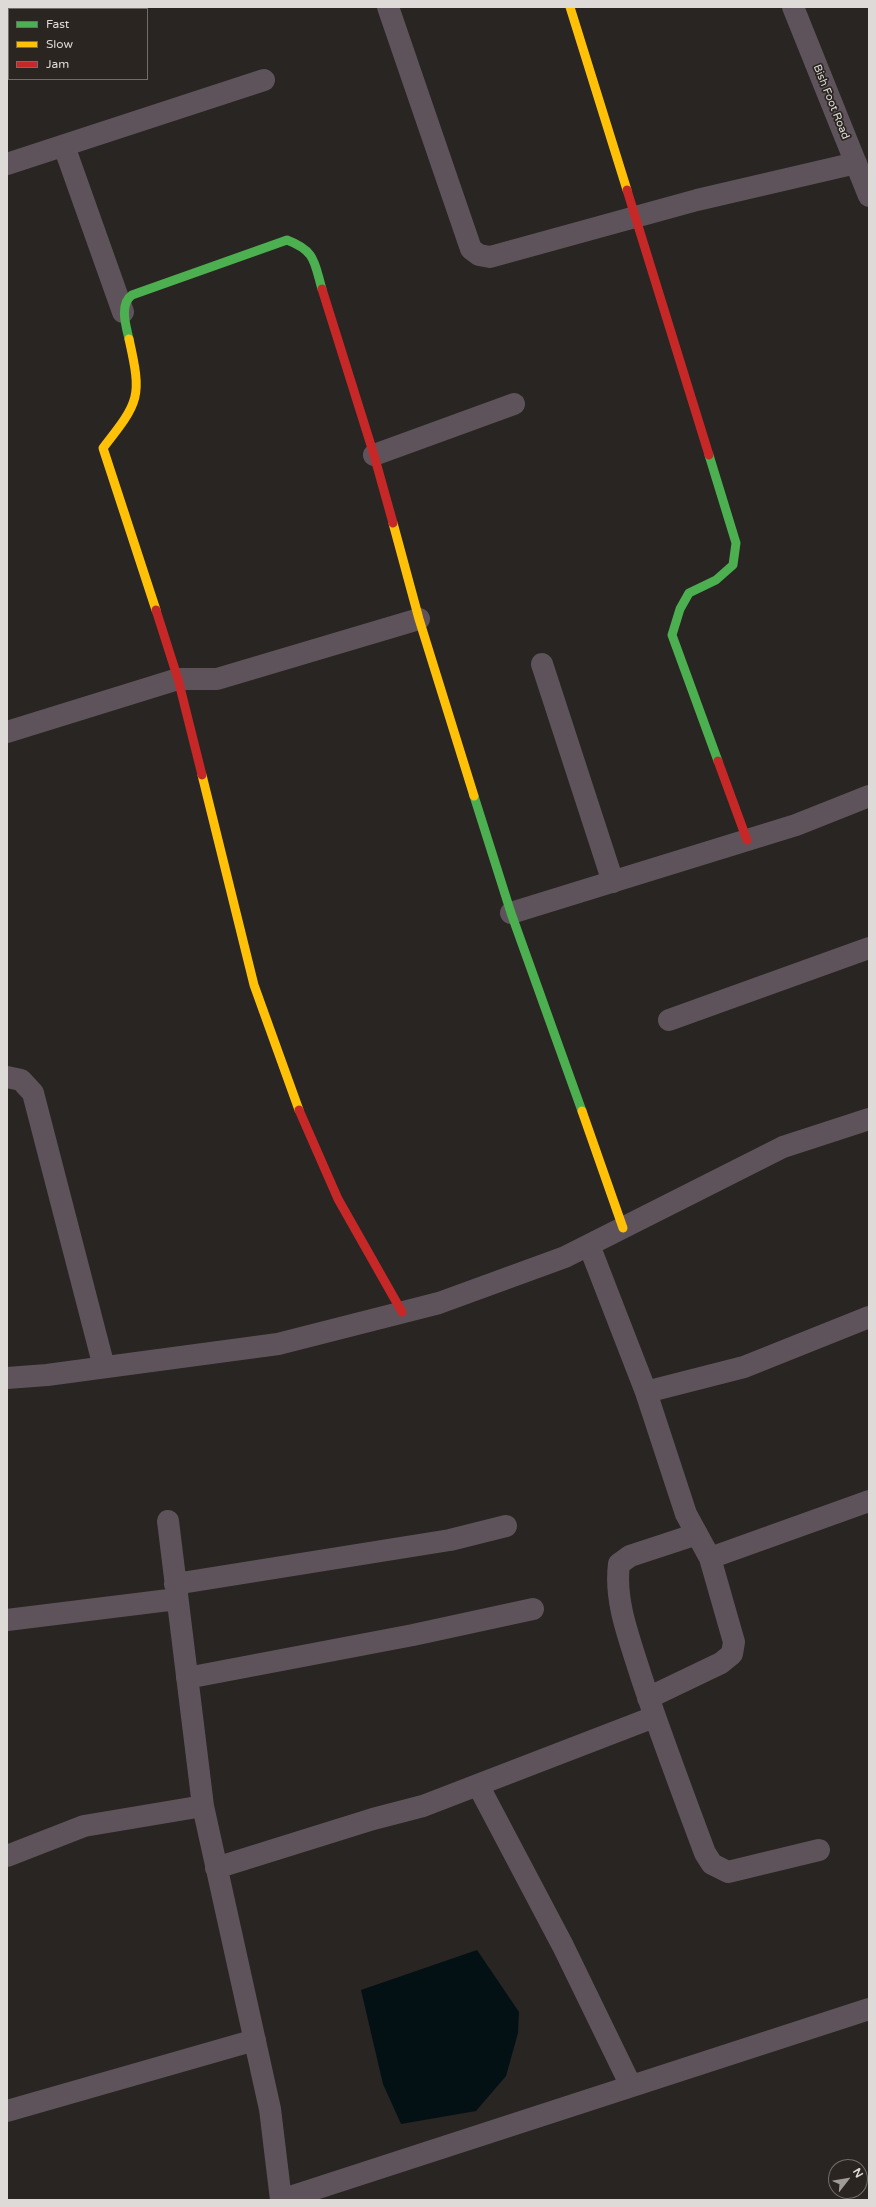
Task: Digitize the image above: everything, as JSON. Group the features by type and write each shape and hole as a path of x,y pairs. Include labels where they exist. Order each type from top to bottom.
{"street":[{"path":"388,7 470,249 479,255 490,257 635,216 856,163"},
{"path":"570,7 736,543 733,565 716,580 689,594 680,609 672,635 747,840"},
{"name":"Bish Foot Road","path":"793,7 869,196"},
{"path":"7,164 264,80"},
{"path":"64,146 123,312 139,376 137,392 131,411 103,448 178,679 254,985 301,1116 338,1199 402,1312"},
{"path":"123,312 127,298 137,292 286,240 301,245 311,253 374,455 419,619 511,913 623,1228"},
{"path":"374,455 514,404"},
{"path":"7,732 178,679 217,679 419,619"},
{"path":"542,664 613,882"},
{"path":"511,913 613,882 642,871 796,825 869,796"},
{"path":"669,1020 869,948"},
{"path":"7,1077 21,1080 33,1093 104,1368"},
{"path":"7,1378 104,1368 278,1344 439,1302 565,1257 783,1147 869,1119"},
{"path":"216,1868 373,1819 423,1806 478,1785 651,1708 721,1663 732,1654 734,1642 710,1558 686,1514 646,1392 589,1244"},
{"path":"646,1392 744,1367 869,1317"},
{"path":"710,1558 869,1501"},
{"path":"168,1521 203,1806 270,2109 281,2200 869,2009"},
{"path":"7,1620 176,1592 450,1540 506,1526"},
{"path":"697,1534 630,1556 619,1564 617,1581 625,1626 651,1708 705,1853 712,1864 728,1872 819,1850"},
{"path":"187,1678 413,1635 533,1609"},
{"path":"478,1785 562,1946 631,2086"},
{"path":"7,1856 84,1826 203,1806"},
{"path":"7,2111 255,2040"}],"shaded area":[{"path":"477,1950 519,2012 518,2033 506,2076 476,2111 401,2124 383,2084 361,1990"}],"waterway":[{"path":"59,8 63,7"}],"traffic: fast":[{"path":"129,339 124,316 126,304 132,295 287,240 304,248 309,253 315,265 322,289"},
{"path":"709,455 736,543 733,565 716,580 689,593 680,609 672,635 718,761"},
{"path":"474,796 511,913 582,1111"}],"traffic: slow":[{"path":"570,7 627,190"},
{"path":"129,339 136,374 135,398 124,419 103,448 156,610"},
{"path":"393,523 419,619 474,796"},
{"path":"202,775 254,985 299,1110"},
{"path":"582,1111 623,1228"}],"traffic: jam":[{"path":"627,190 709,455"},
{"path":"322,289 374,455 393,523"},
{"path":"156,610 178,679 202,775"},
{"path":"718,761 747,840"},
{"path":"299,1110 338,1199 402,1312"}]}
